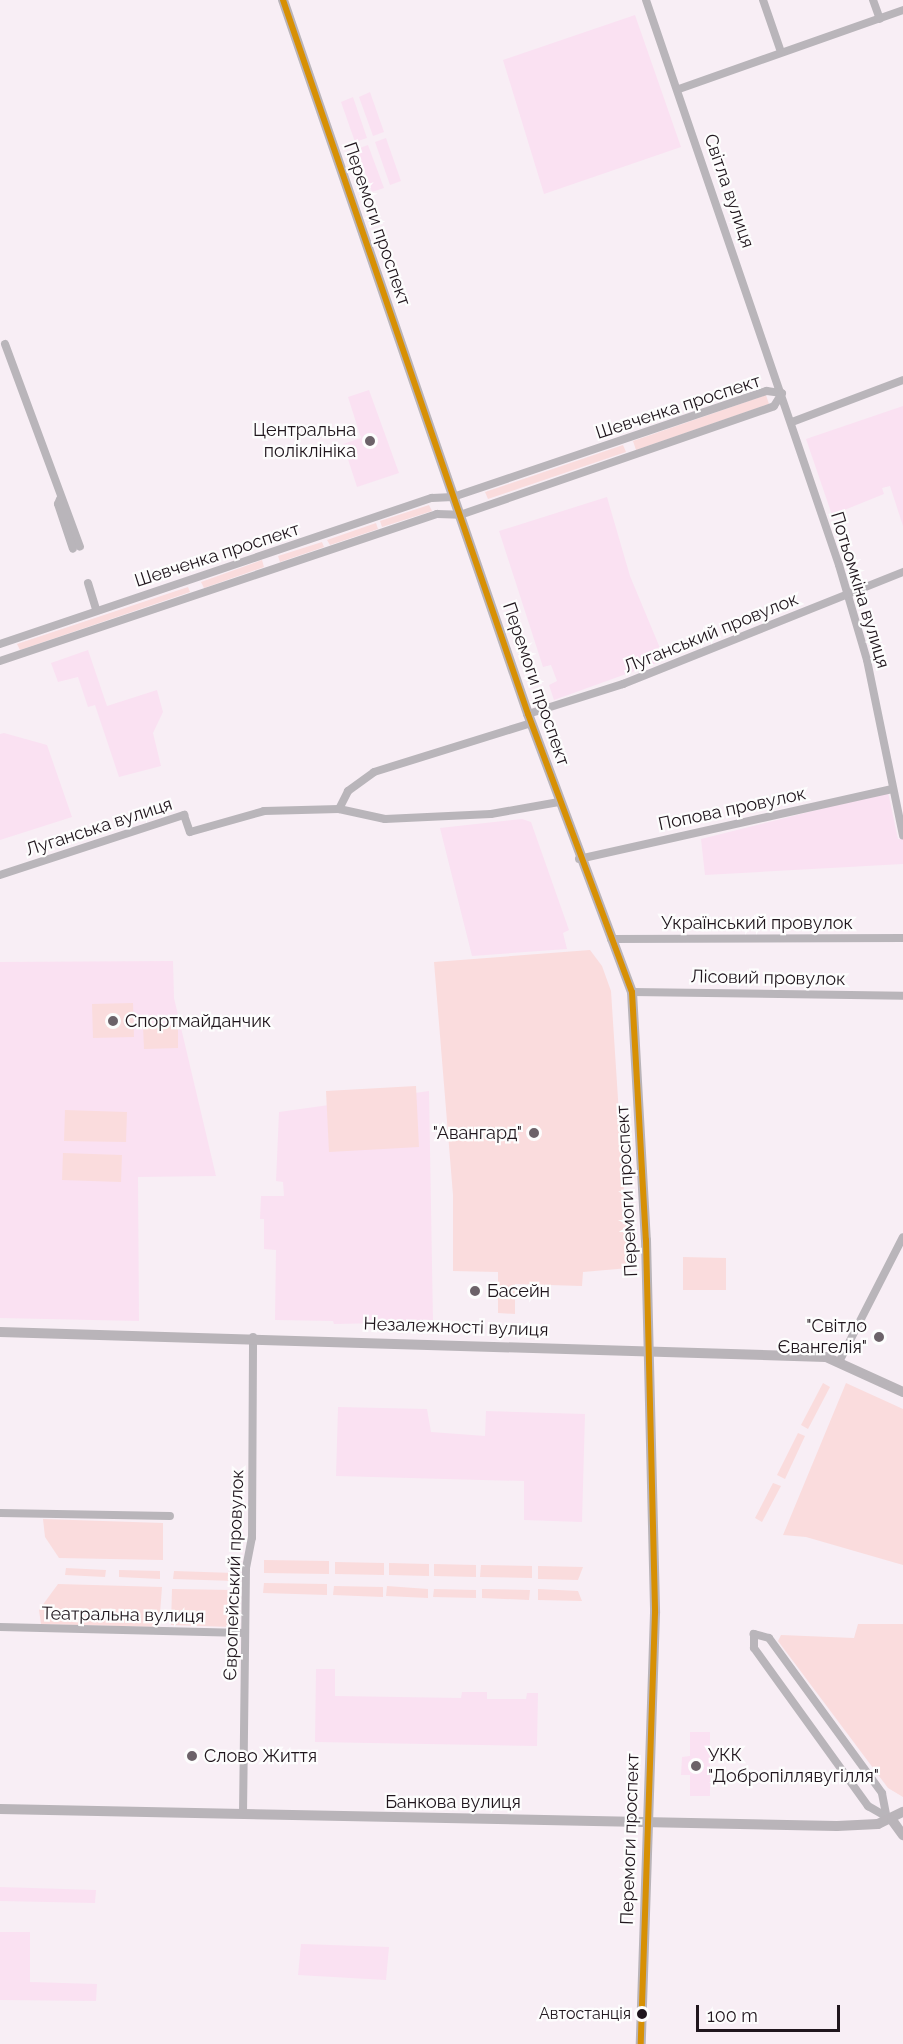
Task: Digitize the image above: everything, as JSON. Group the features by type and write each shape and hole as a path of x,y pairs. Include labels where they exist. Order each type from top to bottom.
{"main road":[{"name":"Перемоги проспект","path":"283,0 529,718 579,859 632,992 637,1020 650,1350 654,1635 646,1823 641,2044"},
{"name":"Незалежності вулиця","path":"0,1332 253,1337 826,1357 903,1392"},
{"name":"Банкова вулиця","path":"0,1809 837,1826 889,1817 903,1812"},
{"path":"889,1817 903,1835"}],"street":[{"name":"Світла вулиця","path":"646,0 679,89 782,393"},
{"path":"763,0 781,52"},
{"path":"873,0 880,19"},
{"path":"679,89 903,10"},
{"path":"5,344 60,499 58,504 76,548"},
{"path":"792,422 903,380"},
{"name":"Шевченка проспект","path":"0,644 432,498 453,497 767,391 782,393 774,406 460,515 437,514 0,661"},
{"name":"Потьомкіна вулиця","path":"782,393 867,660 903,835"},
{"name":"Луганський провулок","path":"529,718 749,636 846,593 903,572"},
{"path":"88,583 96,610"},
{"path":"339,809 348,791 374,772 529,718"},
{"name":"Попова провулок","path":"579,859 892,789"},
{"name":"Луганська вулиця","path":"0,875 184,815 190,832 264,811 339,809 385,819 491,814 559,802"},
{"name":"Український провулок","path":"611,939 903,938"},
{"name":"Лісовий провулок","path":"632,992 903,996"},
{"path":"839,1362 903,1237"},
{"name":"Європейський провулок","path":"243,1814 247,1553 252,1538 253,1337"},
{"path":"0,1513 170,1516"},
{"name":"Театральна вулиця","path":"0,1627 245,1633"},
{"path":"754,1634 769,1638 776,1647 882,1793 889,1817 868,1806 754,1648 754,1634"}],"shaded area":[{"path":"635,15 681,147 544,194 503,60"},
{"path":"370,92 384,132 373,136 359,97"},
{"path":"353,97 367,138 355,142 341,102"},
{"path":"386,138 401,181 390,185 375,142"},
{"path":"368,145 384,188 372,192 357,149"},
{"name":"Центральна поліклініка","path":"369,390 399,473 357,487 343,444 361,438 348,397"},
{"path":"766,395 769,404 636,450 633,441"},
{"path":"903,406 903,526 890,486 882,488 884,494 832,515 806,439"},
{"path":"623,445 626,452 488,499 485,492"},
{"path":"607,497 630,576 665,660 554,700 549,685 557,681 551,665 543,667 499,531"},
{"path":"429,505 432,511 382,527 380,521"},
{"path":"376,523 378,529 330,545 327,540"},
{"path":"322,542 324,547 280,562 278,556"},
{"path":"262,560 264,567 204,588 201,582"},
{"path":"188,587 190,592 20,650 17,644"},
{"path":"88,650 107,706 157,690 163,712 153,733 161,766 119,777 95,705 88,707 78,677 58,682 51,663"},
{"path":"4,733 47,745 72,817 0,840 0,734"},
{"path":"888,792 898,839 903,839 903,864 705,875 701,839"},
{"path":"522,819 531,822 569,930 563,933 567,949 472,956 440,828"},
{"name":"\"Авангард\"","path":"590,950 602,966 611,991 629,1268 583,1272 582,1286 515,1284 515,1314 498,1313 498,1272 453,1271 453,1195 434,962"},
{"path":"173,961 174,998 216,1176 138,1177 139,1321 0,1318 0,962"},
{"name":"Спортмайданчик","path":"133,1003 134,1037 93,1038 92,1004"},
{"path":"178,1025 178,1048 144,1049 143,1026"},
{"path":"416,1086 419,1147 329,1152 326,1091"},
{"path":"429,1091 433,1322 334,1324 333,1321 275,1320 276,1250 264,1249 264,1219 260,1219 261,1196 284,1196 283,1182 276,1181 279,1112"},
{"path":"65,1110 127,1112 126,1142 64,1141"},
{"path":"63,1153 122,1155 121,1182 62,1180"},
{"path":"683,1257 726,1258 726,1290 683,1290"},
{"path":"823,1383 830,1387 808,1429 801,1425"},
{"path":"846,1383 903,1409 903,1565 806,1537 783,1535"},
{"path":"338,1407 427,1409 431,1432 485,1436 486,1411 585,1414 582,1522 524,1520 524,1481 336,1476"},
{"path":"798,1433 805,1436 785,1479 777,1475"},
{"path":"773,1483 781,1486 762,1522 755,1518"},
{"path":"43,1519 163,1523 163,1560 59,1558 45,1537"},
{"path":"264,1560 329,1561 329,1574 264,1573"},
{"path":"335,1562 384,1563 384,1575 335,1574"},
{"path":"389,1563 429,1564 429,1576 389,1575"},
{"path":"434,1564 476,1565 476,1577 434,1576"},
{"path":"481,1565 532,1566 532,1578 480,1577"},
{"path":"538,1566 583,1567 578,1580 538,1579"},
{"path":"66,1568 106,1570 105,1577 65,1575"},
{"path":"119,1570 160,1571 160,1579 119,1577"},
{"path":"174,1571 234,1573 234,1581 173,1579"},
{"path":"264,1583 327,1584 327,1595 263,1593"},
{"path":"58,1584 162,1587 159,1627 41,1624 39,1610"},
{"path":"334,1586 383,1587 383,1597 333,1595"},
{"path":"387,1586 428,1589 428,1598 386,1596"},
{"path":"172,1589 232,1590 231,1627 171,1625"},
{"path":"434,1589 476,1590 476,1598 433,1597"},
{"path":"482,1589 530,1590 529,1600 482,1598"},
{"path":"538,1589 578,1591 582,1601 538,1600"},
{"path":"858,1624 903,1624 903,1797 888,1788 778,1641 781,1635 854,1638"},
{"path":"316,1669 335,1669 335,1696 461,1698 462,1692 487,1692 487,1699 526,1699 527,1693 538,1693 537,1746 315,1742"},
{"name":"УКК \"Добропіллявугілля\"","path":"690,1732 710,1732 710,1796 690,1796 690,1775 681,1775 682,1757 690,1756"},
{"path":"0,1887 96,1890 95,1903 0,1901"},
{"path":"0,1932 30,1932 30,1982 97,1984 96,2001 0,2000"},
{"path":"301,1944 389,1947 386,1980 298,1975"}],"transit line":[{"path":"283,0 528,714 632,992 646,1240 655,1613 641,2044"}],"place":[{"name":"Центральна поліклініка","path":"370,441"},
{"name":"Спортмайданчик","path":"113,1021"},
{"name":"\"Авангард\"","path":"534,1133"},
{"name":"Басейн","path":"475,1291"},
{"name":"\"Світло Євангелія\"","path":"879,1337"},
{"name":"Слово Життя","path":"192,1756"},
{"name":"УКК \"Добропіллявугілля\"","path":"696,1766"},
{"name":"Автостанція","path":"642,2014"}]}
